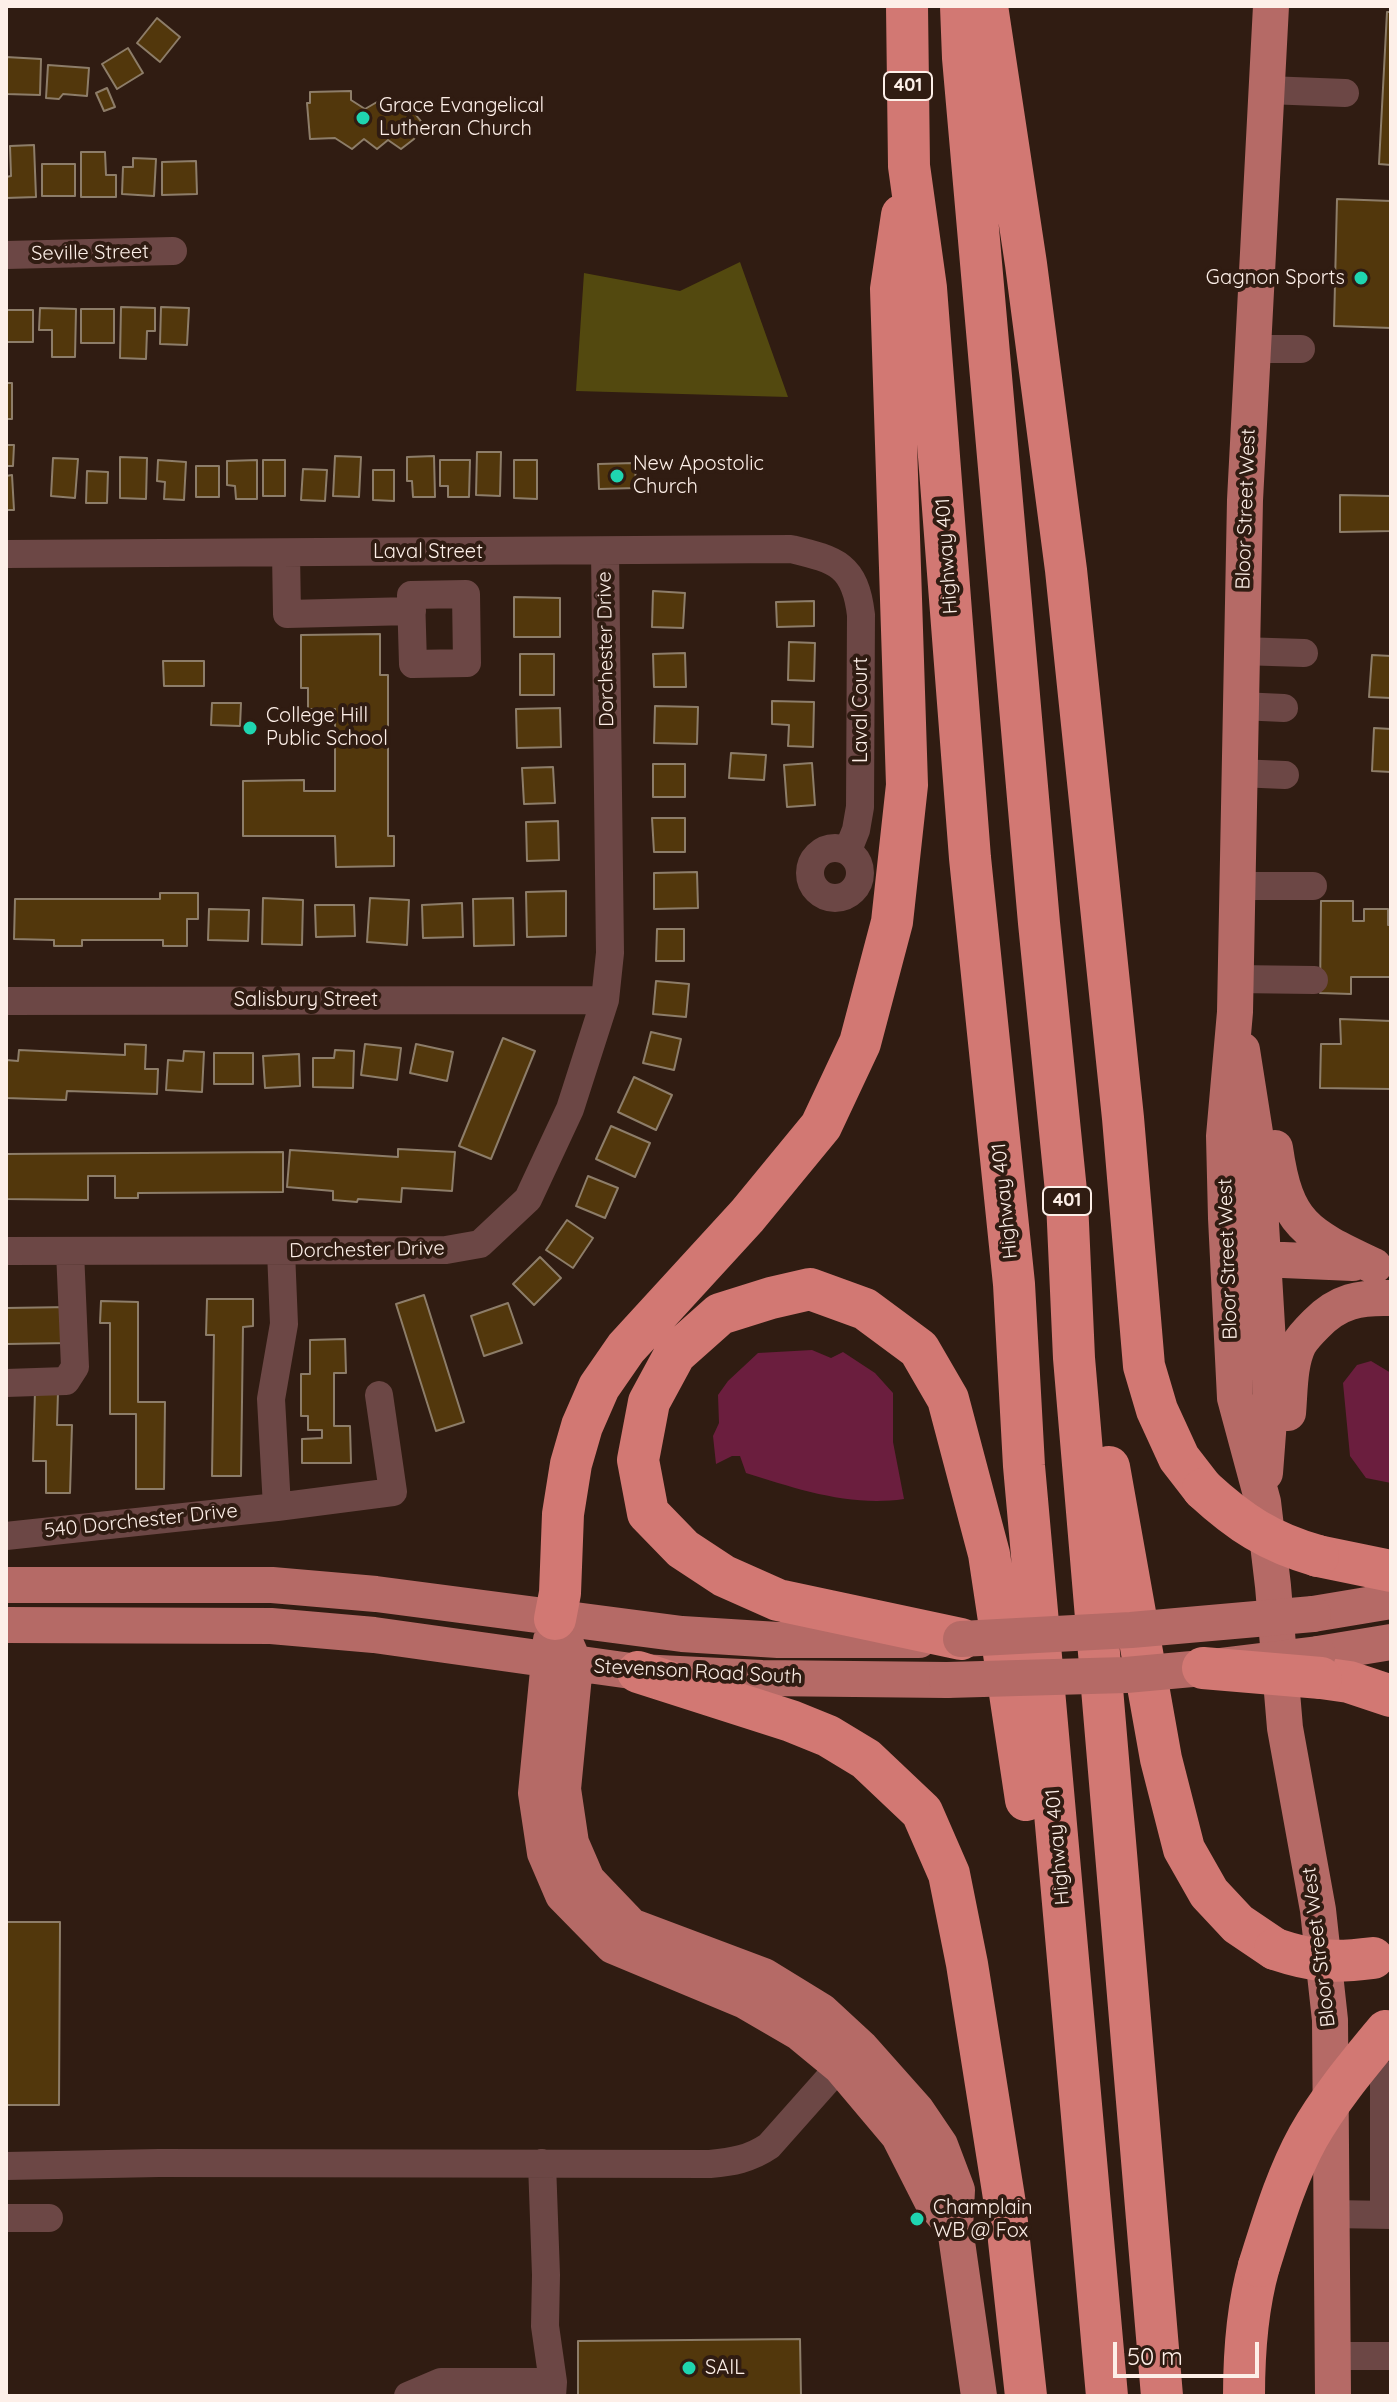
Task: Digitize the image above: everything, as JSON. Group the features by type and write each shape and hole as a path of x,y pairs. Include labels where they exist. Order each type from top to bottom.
{"highway":[{"name":"Highway 401","path":"907,6 909,166 926,288 968,842 1014,1284 1024,1466 1107,2396"},
{"name":"401","path":"961,6 1036,891 1067,1201 1074,1358 1162,2396"},
{"path":"987,6 1026,264 1066,570 1123,1118 1144,1366 1157,1410 1179,1458 1203,1489 1232,1517 1290,1548 1391,1571"},
{"path":"555,1619 560,1593 563,1514 571,1464 582,1426 599,1387 626,1348 747,1216 821,1126 860,1043 892,922 907,785 891,289 909,166"},
{"path":"1067,1201 1099,1390 1111,1489 1161,1759 1184,1849 1209,1893 1238,1924 1275,1949 1304,1959 1335,1963 1382,1954"},
{"path":"961,1639 778,1600 724,1576 683,1549 648,1513 638,1460 649,1402 675,1354 720,1314 810,1289 865,1309 919,1349 948,1399 989,1554 1022,1761 1095,2396"},
{"path":"1203,1668 1320,1666 1349,1682 1391,1696"},
{"path":"638,1672 791,1721 828,1736 866,1759 922,1812 949,1874 967,1964 1005,2204 1026,2396"},
{"path":"1244,2396 1244,2353 1253,2287 1278,2207 1308,2138 1346,2079 1388,2028"}],"main road":[{"name":"Bloor Street West","path":"1271,6 1245,500 1235,995 1224,1136 1245,1267 1235,1398 1263,1502 1285,1728 1318,1910 1330,2020 1333,2396"},
{"path":"1235,995 1257,1041 1282,1190 1292,1211 1312,1234 1387,1282"},
{"path":"1245,1267 1340,1261 1387,1282"},
{"path":"1273,1586 1292,1374 1300,1342 1325,1315 1387,1282"},
{"name":"Stevenson Road South","path":"6,1585 272,1585 376,1594 682,1634 856,1642 1131,1630 1313,1614 1391,1601"},
{"path":"555,1619 561,1663 563,1789 571,1843 587,1880 631,1926 764,1976 821,2011 861,2048 917,2111 940,2145 957,2190 955,2228 979,2396"},
{"name":"Stevenson Road South","path":"6,1625 230,1625 316,1629 638,1672 762,1678 947,1680 1126,1675 1203,1668"},
{"path":"1320,1666 1391,1642"},
{"path":"561,1663 536,1793 545,1853 563,1895 613,1946 745,2001 800,2033 840,2066 899,2136 932,2201 955,2228"}],"street":[{"path":"1267,90 1345,93"},
{"name":"Seville Street","path":"6,255 173,251"},
{"path":"1254,349 1301,349"},
{"name":"Laval Street","path":"6,554 791,549 827,558 846,571"},
{"path":"438,552 440,595"},
{"name":"Dorchester Drive","path":"6,1251 446,1250 480,1244 528,1199 570,1109 605,1000 610,953 605,552"},
{"path":"286,553 287,614 412,611"},
{"name":"Laval Court","path":"846,571 858,591 861,615 860,807 848,850"},
{"path":"466,594 467,663 413,664 411,595 440,595 466,594"},
{"path":"1240,651 1304,653"},
{"path":"1240,706 1284,708"},
{"path":"1238,773 1285,775"},
{"path":"1236,886 1313,886"},
{"path":"1235,995 1314,980"},
{"name":"Salisbury Street","path":"6,1001 605,1000"},
{"path":"6,1383 66,1381 75,1367 70,1251"},
{"path":"277,1507 271,1399 284,1324 281,1251"},
{"name":"540 Dorchester Drive","path":"6,1536 393,1492 379,1395"},
{"path":"6,2166 710,2164 758,2154 778,2137 840,2066"},
{"path":"1332,2214 1388,2215 1384,2080 1391,2075"},
{"path":"408,2396 441,2382 552,2389 545,2326 542,2163"},
{"path":"6,2218 49,2218"},
{"path":"1333,2356 1391,2356"}],"shaded area":[{"path":"740,262 788,397 576,391 584,273 680,291"},
{"path":"812,1350 831,1358 843,1352 875,1373 893,1393 893,1442 904,1499 864,1501 804,1490 746,1473 740,1456 732,1456 716,1464 713,1436 719,1423 718,1395 728,1381 758,1353"},
{"path":"1371,1361 1391,1373 1391,1483 1366,1478 1350,1456 1343,1383 1357,1365"}],"building":[{"path":"1387,12 1391,12 1391,165 1379,164"},
{"path":"157,18 180,37 160,62 137,43"},
{"path":"128,48 143,73 117,89 102,64"},
{"path":"6,57 41,59 40,95 6,94"},
{"path":"48,65 89,68 87,96 63,94 59,99 46,98"},
{"path":"107,88 115,107 104,111 96,93"},
{"name":"Grace Evangelical Lutheran Church","path":"351,91 351,100 365,109 377,102 388,109 400,102 412,110 424,125 414,139 401,149 388,140 377,149 364,139 352,149 335,138 310,139 307,103 310,103 310,92"},
{"path":"34,145 36,197 6,198 6,177 11,176 10,146"},
{"path":"81,152 105,152 106,175 116,175 116,197 81,197"},
{"path":"133,158 156,159 154,196 122,194 123,167 133,167"},
{"path":"196,161 197,194 162,195 162,162"},
{"path":"42,164 75,164 75,196 42,196"},
{"path":"1337,199 1391,201 1391,328 1334,326"},
{"path":"121,307 155,308 155,331 147,331 146,359 120,358"},
{"path":"161,307 189,308 187,345 160,344"},
{"path":"40,308 76,309 75,357 52,357 52,330 39,330"},
{"path":"81,309 114,309 114,343 81,343"},
{"path":"6,310 33,310 33,342 6,342"},
{"path":"6,383 12,383 12,419 6,419"},
{"path":"6,445 14,445 13,466 6,466"},
{"path":"477,452 501,452 500,496 476,495"},
{"path":"335,456 361,457 359,497 333,496"},
{"path":"434,456 435,497 413,497 412,481 407,481 407,457"},
{"path":"120,457 147,458 146,499 120,498"},
{"path":"53,458 78,459 75,498 51,496"},
{"path":"158,460 186,462 184,500 164,499 165,482 157,481"},
{"path":"257,460 257,499 236,499 235,486 227,485 227,461"},
{"path":"263,460 285,460 285,496 263,496"},
{"path":"440,460 470,460 469,497 448,497 448,486 440,486"},
{"path":"514,460 537,460 537,499 514,498"},
{"name":"New Apostolic Church","path":"635,463 636,488 599,489 598,464"},
{"path":"196,466 219,466 219,497 196,497"},
{"path":"303,469 327,470 325,501 301,500"},
{"path":"373,470 394,470 394,501 373,500"},
{"path":"87,471 108,472 107,503 86,503"},
{"path":"12,475 14,510 6,510 6,476"},
{"path":"1340,495 1391,496 1391,531 1340,532"},
{"path":"653,591 685,593 683,628 652,627"},
{"path":"514,597 560,598 560,637 514,637"},
{"path":"814,601 814,626 777,627 776,602"},
{"path":"380,634 380,675 388,675 388,836 394,836 394,866 336,867 335,836 243,836 243,781 304,780 304,791 335,791 335,709 308,709 308,688 301,688 301,635"},
{"path":"789,642 815,643 814,681 788,680"},
{"path":"685,653 686,687 654,687 653,654"},
{"path":"520,654 554,654 554,695 520,695"},
{"path":"1372,655 1391,656 1391,698 1369,697"},
{"path":"163,661 204,661 204,686 164,686"},
{"path":"772,701 814,702 813,747 788,746 789,725 772,724"},
{"path":"212,703 241,703 240,726 211,725"},
{"path":"655,706 698,707 697,744 654,743"},
{"path":"560,708 561,747 517,748 516,709"},
{"path":"1374,728 1391,729 1391,772 1372,771"},
{"path":"731,753 766,755 764,780 729,778"},
{"path":"812,763 815,805 787,807 784,765"},
{"path":"653,764 685,764 685,797 653,797"},
{"path":"553,767 555,803 524,804 522,768"},
{"path":"652,818 685,818 685,852 654,852"},
{"path":"558,821 559,860 527,861 526,822"},
{"path":"697,872 698,908 654,909 654,873"},
{"path":"566,891 566,936 527,937 526,892"},
{"path":"160,893 198,893 198,919 187,919 187,946 163,946 163,940 82,940 82,946 54,946 54,940 14,939 15,899 160,899"},
{"path":"263,898 303,900 302,945 262,944"},
{"path":"370,898 409,900 407,945 367,942"},
{"path":"513,898 514,945 474,946 473,899"},
{"path":"1321,901 1353,901 1353,921 1364,921 1364,909 1388,909 1391,977 1351,977 1351,994 1320,993"},
{"path":"462,903 463,937 423,938 422,905"},
{"path":"315,905 354,905 355,936 316,937"},
{"path":"209,909 249,910 248,941 208,940"},
{"path":"657,929 684,929 684,961 656,961"},
{"path":"656,981 689,984 686,1017 653,1014"},
{"path":"1340,1019 1391,1021 1391,1089 1320,1088 1321,1044 1341,1044"},
{"path":"651,1032 681,1039 674,1070 643,1063"},
{"path":"503,1038 535,1051 491,1159 459,1146"},
{"path":"125,1044 146,1045 145,1069 158,1069 157,1094 67,1091 66,1100 6,1098 6,1060 18,1061 19,1050 125,1055"},
{"path":"365,1044 401,1048 397,1080 361,1075"},
{"path":"416,1044 453,1052 447,1081 410,1073"},
{"path":"335,1050 354,1051 353,1088 313,1087 313,1058 334,1058"},
{"path":"184,1051 204,1052 202,1092 166,1090 168,1060 183,1061"},
{"path":"214,1053 253,1053 253,1084 214,1084"},
{"path":"299,1054 300,1086 265,1088 263,1056"},
{"path":"634,1077 672,1095 656,1130 618,1112"},
{"path":"611,1126 650,1143 635,1177 596,1159"},
{"path":"398,1149 455,1152 452,1191 402,1188 401,1202 358,1199 357,1202 333,1200 333,1191 287,1187 290,1150 398,1157"},
{"path":"283,1152 283,1192 138,1193 138,1198 115,1198 115,1176 88,1176 88,1200 6,1199 6,1154"},
{"path":"588,1176 618,1188 605,1218 576,1206"},
{"path":"567,1220 593,1238 573,1268 546,1250"},
{"path":"540,1257 561,1278 534,1305 513,1284"},
{"path":"424,1295 464,1422 436,1431 396,1304"},
{"path":"207,1299 253,1299 253,1326 243,1327 241,1476 212,1476 214,1335 206,1335"},
{"path":"101,1301 138,1302 138,1402 165,1402 164,1489 136,1489 136,1414 110,1414 110,1323 100,1323"},
{"path":"508,1303 522,1343 484,1356 471,1316"},
{"path":"71,1307 71,1343 6,1344 6,1308"},
{"path":"345,1339 346,1373 334,1373 334,1426 350,1426 351,1463 302,1463 302,1439 322,1438 322,1430 308,1430 308,1416 301,1416 301,1374 310,1374 310,1340"},
{"path":"35,1391 58,1392 57,1425 72,1425 70,1493 46,1493 46,1461 33,1461"},
{"path":"6,1922 60,1922 59,2105 6,2105"},
{"name":"SAIL","path":"800,2339 801,2396 578,2396 578,2341"}],"place":[{"name":"Grace Evangelical Lutheran Church","path":"363,118"},
{"name":"Gagnon Sports","path":"1361,278"},
{"name":"New Apostolic Church","path":"617,476"},
{"name":"College Hill Public School","path":"250,728"},
{"name":"Champlain WB @ Fox","path":"917,2219"},
{"name":"SAIL","path":"689,2368"}]}
